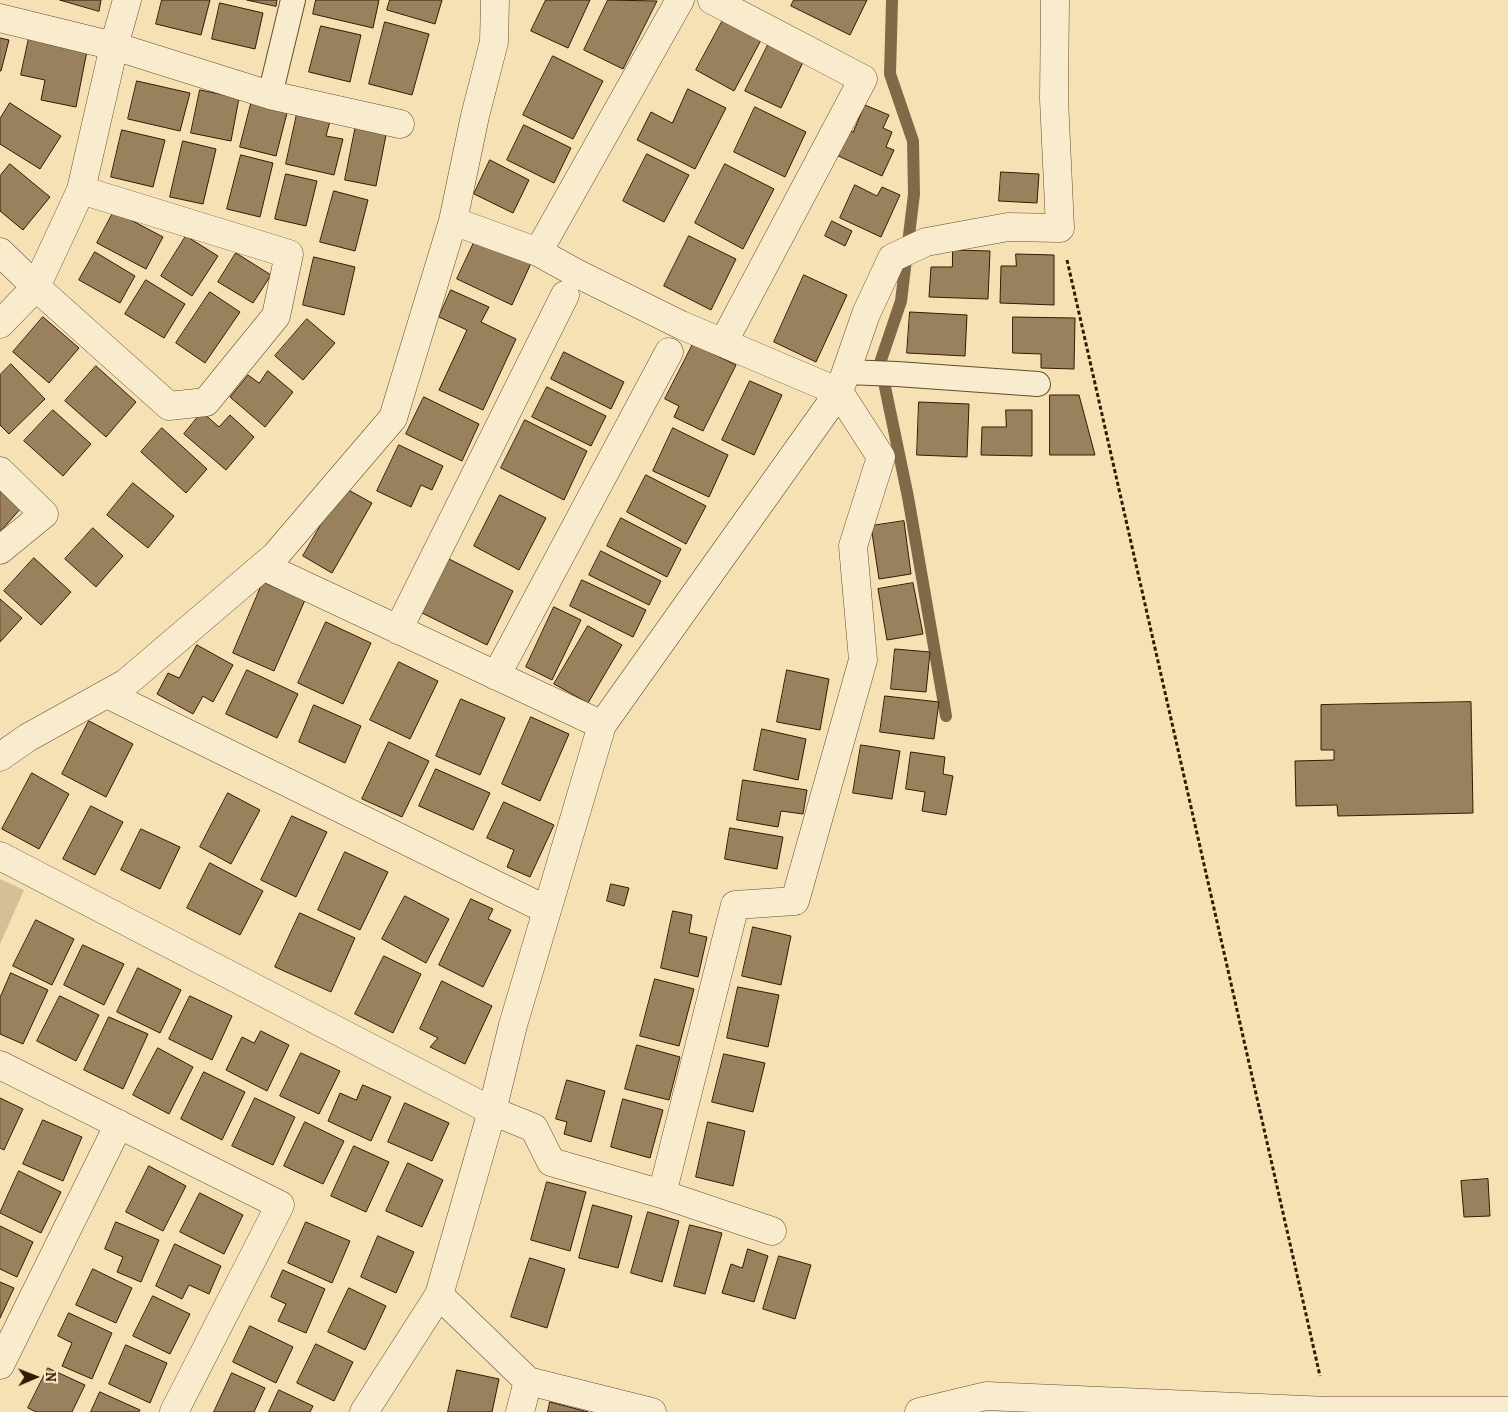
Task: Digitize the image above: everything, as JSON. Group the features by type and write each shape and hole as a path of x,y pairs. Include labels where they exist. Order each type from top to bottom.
{"street":[{"path":"0,324 36,287 81,190 114,46 127,0"},
{"path":"0,757 27,738 126,683 275,556 393,418 453,221 475,116 494,42 495,0"},
{"path":"538,252 680,0"},
{"path":"712,0 863,79 723,343"},
{"path":"364,1412 439,1296 492,1111 513,1025 602,726 851,379 866,314 892,258 926,242 1008,227 1060,228 1054,99 1055,0"},
{"path":"0,18 114,46 270,94 400,124"},
{"path":"0,252 36,287 170,406 206,402 276,316 289,254 81,190"},
{"path":"453,221 538,252 672,321 723,343 851,379"},
{"path":"398,630 566,295"},
{"path":"496,676 669,352"},
{"path":"662,1194 735,905 796,901 863,660 853,546 881,456 851,379"},
{"path":"0,471 44,514 0,550"},
{"path":"263,566 602,726"},
{"path":"107,694 547,910"},
{"path":"0,856 492,1111 534,1128 551,1162 662,1194 772,1231"},
{"path":"0,1065 280,1205 174,1412"},
{"path":"0,1365 119,1124"},
{"path":"439,1296 528,1381 652,1412"},
{"path":"520,1412 528,1381"},
{"path":"919,1412 986,1396 1328,1411 1508,1411"}],"lane":[{"path":"270,94 292,0"},
{"path":"851,379 897,374 1038,384"}],"path":[{"path":"1060,228 1328,1411"}],"shaded area":[{"path":"0,879 24,890 0,944"}],"building":[{"path":"60,0 101,0 99,11"},
{"path":"162,0 210,0 201,35 156,24"},
{"path":"247,0 277,0 276,6"},
{"path":"316,0 379,0 373,28 313,14"},
{"path":"390,0 442,0 435,24 387,10"},
{"path":"546,0 590,0 568,48 531,31"},
{"path":"608,0 657,1 623,69 584,50"},
{"path":"794,0 867,0 850,35 791,6"},
{"path":"220,3 263,13 255,49 212,39"},
{"path":"723,20 761,40 734,91 696,70"},
{"path":"385,22 429,34 412,95 369,84"},
{"path":"321,26 361,35 350,82 309,72"},
{"path":"0,38 9,40 1,71 0,71"},
{"path":"29,38 87,51 76,107 41,100 45,80 21,75"},
{"path":"770,41 805,58 781,108 745,91"},
{"path":"553,56 603,81 573,139 523,115"},
{"path":"137,81 190,93 180,131 128,119"},
{"path":"688,89 726,108 695,169 637,140 651,112 672,123"},
{"path":"200,90 239,98 231,141 191,133"},
{"path":"252,100 288,109 276,156 240,147"},
{"path":"10,103 61,136 40,169 0,144 0,119"},
{"path":"865,105 889,115 883,128 892,132 886,147 894,150 882,176 832,153 843,128 853,132"},
{"path":"755,107 806,132 785,177 734,152"},
{"path":"297,114 330,121 326,136 343,139 334,175 286,164"},
{"path":"356,125 387,130 376,186 345,180"},
{"path":"524,125 571,148 554,183 507,160"},
{"path":"122,130 165,140 153,187 111,177"},
{"path":"183,141 216,149 203,204 170,197"},
{"path":"647,154 689,175 664,222 623,201"},
{"path":"241,155 273,163 260,217 227,209"},
{"path":"490,160 529,180 513,213 474,194"},
{"path":"10,164 50,197 23,230 0,211 0,176"},
{"path":"725,164 774,189 743,249 695,223"},
{"path":"1001,172 1039,174 1037,203 999,201"},
{"path":"286,174 317,181 306,226 275,219"},
{"path":"855,185 877,196 882,187 900,195 881,237 840,218"},
{"path":"334,191 368,200 355,251 320,242"},
{"path":"114,211 163,237 146,269 97,243"},
{"path":"832,221 852,231 845,246 825,236"},
{"path":"186,236 218,256 192,296 161,276"},
{"path":"477,236 532,261 512,305 457,279"},
{"path":"689,236 736,259 711,310 664,286"},
{"path":"953,250 990,251 988,299 929,297 931,267 952,267"},
{"path":"95,252 135,276 120,303 79,280"},
{"path":"236,253 271,275 253,303 218,282"},
{"path":"1016,254 1054,255 1054,305 1000,303 1001,266 1016,266"},
{"path":"314,257 355,267 344,315 303,305"},
{"path":"804,275 847,295 816,362 774,342"},
{"path":"146,280 185,304 164,338 125,314"},
{"path":"451,290 489,307 481,322 516,339 483,410 439,390 467,330 439,317"},
{"path":"210,292 240,312 205,363 176,343"},
{"path":"910,312 967,315 965,356 907,353"},
{"path":"43,317 79,348 49,383 13,352"},
{"path":"1013,317 1075,318 1074,369 1041,368 1041,354 1013,353"},
{"path":"307,319 335,343 303,380 275,356"},
{"path":"693,344 736,365 703,431 674,417 679,406 665,399"},
{"path":"564,352 624,382 611,409 551,379"},
{"path":"11,364 45,399 9,434 0,425 0,375"},
{"path":"96,366 136,402 106,437 65,401"},
{"path":"268,371 293,392 265,427 230,397 248,375 259,383"},
{"path":"750,381 782,395 754,455 722,440"},
{"path":"547,387 606,416 591,446 532,417"},
{"path":"1050,395 1079,395 1095,455 1050,455"},
{"path":"424,397 479,424 462,461 406,434"},
{"path":"919,402 969,404 967,457 917,455"},
{"path":"53,410 91,444 63,476 24,441"},
{"path":"1006,410 1032,410 1032,456 981,455 982,427 1006,427"},
{"path":"202,412 219,427 230,415 254,437 226,470 184,434"},
{"path":"525,420 587,451 564,500 501,468"},
{"path":"162,428 207,469 186,493 141,452"},
{"path":"673,428 728,455 709,497 653,471"},
{"path":"399,445 443,466 432,490 421,485 411,507 377,491"},
{"path":"646,475 706,506 686,544 627,512"},
{"path":"133,483 174,516 148,548 107,515"},
{"path":"0,487 22,507 0,532"},
{"path":"343,487 372,503 332,573 303,556"},
{"path":"500,495 546,518 519,570 474,546"},
{"path":"621,518 681,549 667,577 607,546"},
{"path":"904,521 911,574 879,579 871,526"},
{"path":"93,528 123,556 96,587 65,559"},
{"path":"601,551 661,581 649,605 589,575"},
{"path":"34,558 71,592 41,625 4,591"},
{"path":"447,558 513,591 487,645 420,612"},
{"path":"582,580 646,610 633,637 570,606"},
{"path":"263,582 305,600 274,671 233,653"},
{"path":"913,583 923,634 887,640 878,589"},
{"path":"0,599 22,618 0,642"},
{"path":"554,607 581,620 552,680 526,667"},
{"path":"326,622 371,643 343,704 298,683"},
{"path":"588,626 622,645 588,703 554,684"},
{"path":"197,645 233,665 213,702 203,696 193,714 157,694 168,673 179,678"},
{"path":"895,649 930,652 926,692 891,689"},
{"path":"399,662 438,681 410,739 370,720"},
{"path":"247,670 298,694 277,738 226,714"},
{"path":"787,670 829,679 820,730 777,722"},
{"path":"885,696 939,702 934,739 880,732"},
{"path":"461,699 505,718 480,775 436,756"},
{"path":"1471,702 1473,813 1338,816 1337,805 1296,806 1295,761 1334,760 1334,750 1321,750 1321,705"},
{"path":"314,705 361,726 345,763 299,742"},
{"path":"531,717 569,734 540,801 502,784"},
{"path":"89,721 133,744 106,797 62,774"},
{"path":"762,729 806,739 798,780 754,770"},
{"path":"389,742 429,761 402,817 362,799"},
{"path":"861,745 900,751 892,799 853,793"},
{"path":"911,752 945,757 943,774 953,776 946,815 922,811 925,792 906,789"},
{"path":"436,769 490,793 473,830 419,806"},
{"path":"32,773 69,794 39,849 2,829"},
{"path":"743,780 807,790 803,814 781,811 778,827 737,820"},
{"path":"228,793 260,810 231,864 200,847"},
{"path":"504,802 554,825 530,877 507,867 514,850 487,838"},
{"path":"91,806 123,822 95,875 63,859"},
{"path":"292,816 327,832 296,897 261,880"},
{"path":"730,828 783,837 777,869 725,859"},
{"path":"141,829 180,847 160,889 121,870"},
{"path":"345,852 388,872 360,930 318,910"},
{"path":"210,863 263,891 240,935 187,908"},
{"path":"611,884 629,888 624,906 607,901"},
{"path":"405,896 449,919 426,963 382,939"},
{"path":"471,899 493,909 488,919 511,930 483,987 439,965"},
{"path":"673,911 692,915 689,933 707,937 698,977 661,968"},
{"path":"300,913 355,938 331,992 275,967"},
{"path":"36,920 74,939 52,985 13,966"},
{"path":"753,927 791,936 781,985 742,976"},
{"path":"83,945 124,964 104,1005 64,985"},
{"path":"384,956 421,974 393,1033 355,1014"},
{"path":"138,968 181,990 160,1033 117,1012"},
{"path":"11,973 48,990 23,1044 0,1034 0,998"},
{"path":"655,979 694,989 679,1046 640,1036"},
{"path":"442,981 492,1006 465,1064 430,1047 438,1038 420,1029"},
{"path":"738,987 779,995 768,1047 727,1038"},
{"path":"60,996 99,1015 76,1061 37,1041"},
{"path":"190,996 232,1016 212,1060 169,1039"},
{"path":"109,1017 148,1034 123,1089 84,1070"},
{"path":"261,1031 289,1045 267,1091 226,1070 242,1037 254,1043"},
{"path":"637,1045 680,1057 669,1100 625,1089"},
{"path":"158,1048 193,1067 169,1114 133,1095"},
{"path":"301,1053 340,1071 319,1114 280,1096"},
{"path":"724,1054 765,1063 753,1112 712,1102"},
{"path":"204,1072 245,1092 222,1140 181,1119"},
{"path":"567,1080 605,1091 591,1142 564,1134 567,1122 556,1119"},
{"path":"363,1085 391,1097 371,1141 328,1121 340,1093 356,1100"},
{"path":"0,1098 23,1109 4,1150 0,1148"},
{"path":"255,1098 295,1117 273,1165 232,1146"},
{"path":"623,1099 663,1110 650,1158 611,1147"},
{"path":"405,1103 449,1123 432,1161 388,1142"},
{"path":"43,1120 82,1137 63,1181 23,1164"},
{"path":"305,1122 344,1141 323,1184 284,1166"},
{"path":"708,1122 745,1131 733,1186 696,1177"},
{"path":"354,1146 389,1162 366,1212 331,1196"},
{"path":"408,1163 443,1180 422,1227 386,1211"},
{"path":"149,1166 186,1186 163,1231 126,1212"},
{"path":"19,1171 61,1192 41,1233 0,1213"},
{"path":"1488,1179 1490,1216 1464,1217 1461,1181"},
{"path":"547,1182 586,1192 570,1251 531,1240"},
{"path":"200,1193 243,1215 224,1254 180,1232"},
{"path":"593,1205 632,1216 618,1268 579,1258"},
{"path":"648,1212 679,1221 662,1282 631,1273"},
{"path":"116,1222 159,1240 141,1282 117,1272 123,1257 105,1249"},
{"path":"306,1222 350,1241 332,1283 288,1263"},
{"path":"690,1225 722,1233 705,1294 674,1286"},
{"path":"0,1226 33,1242 17,1277 0,1269"},
{"path":"378,1236 414,1252 396,1293 361,1277"},
{"path":"175,1244 221,1266 209,1294 189,1285 182,1299 156,1286"},
{"path":"748,1249 768,1256 754,1302 722,1293 731,1264 742,1268"},
{"path":"779,1256 811,1265 795,1319 763,1309"},
{"path":"530,1258 565,1269 547,1328 511,1317"},
{"path":"93,1269 132,1288 116,1323 76,1305"},
{"path":"283,1270 325,1289 306,1333 278,1321 286,1304 271,1297"},
{"path":"0,1282 14,1288 0,1318"},
{"path":"349,1288 386,1306 365,1350 328,1332"},
{"path":"153,1296 190,1314 170,1354 133,1336"},
{"path":"69,1313 112,1333 92,1379 62,1366 72,1343 58,1336"},
{"path":"250,1326 293,1347 276,1383 233,1362"},
{"path":"316,1344 353,1362 334,1401 297,1383"},
{"path":"126,1345 167,1363 150,1403 109,1384"},
{"path":"48,1368 85,1385 72,1412 36,1412 28,1408"},
{"path":"457,1370 499,1379 492,1412 448,1412"},
{"path":"232,1373 265,1388 254,1412 214,1412"},
{"path":"279,1390 313,1406 310,1412 269,1412"},
{"path":"100,1392 140,1410 139,1412 91,1412"},
{"path":"550,1402 588,1412 548,1412"}],"waterway":[{"path":"892,0 890,74 913,141 914,194 901,301 880,363 908,497 946,716"}]}
